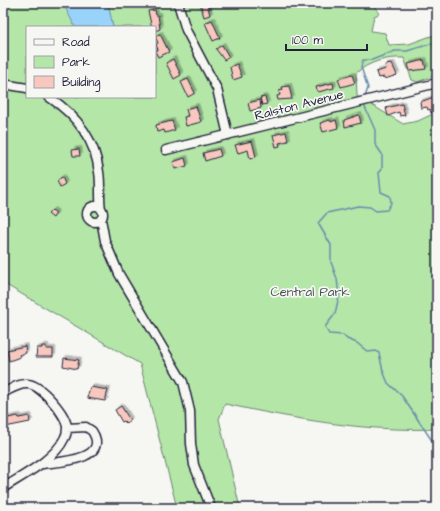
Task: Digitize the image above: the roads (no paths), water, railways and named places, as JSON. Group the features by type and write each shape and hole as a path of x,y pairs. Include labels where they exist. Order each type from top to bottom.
{"street":[{"path":"178,3 186,30 217,89 228,134"},
{"name":"Ralston Avenue","path":"166,150 437,83"},
{"path":"3,84 26,88"},
{"path":"50,98 67,110 80,124 94,151 100,184 103,214 101,219 105,241"},
{"path":"100,184 91,206 86,213 105,241 124,286 174,364 183,382 190,411 191,444 194,465 211,508"},
{"path":"91,206 96,205 102,209"},
{"path":"92,222 97,222 101,219"},
{"path":"3,393 23,384 36,386 48,396 65,420 67,428 64,441 57,451 41,464 3,488"},
{"path":"41,464 80,458 88,455 93,450 96,443 92,431 86,427 67,428"}],"water":[{"path":"63,3 108,3 113,26 74,26"}],"waterway":[{"path":"365,97 368,88 361,67 363,60 372,60 395,51 407,51 437,42"},
{"path":"364,105 375,130 375,144 382,154 382,168 379,173 381,192 390,196 391,203 387,210 376,211 370,207 358,206 327,213 318,223 331,245 331,262 337,279 339,296 335,314 325,327 329,334 343,335 347,339 357,343 368,352 376,351 379,353 383,371 388,383 402,396 437,448"}],"park label":[{"name":"Central Park","path":"310,292"}]}
